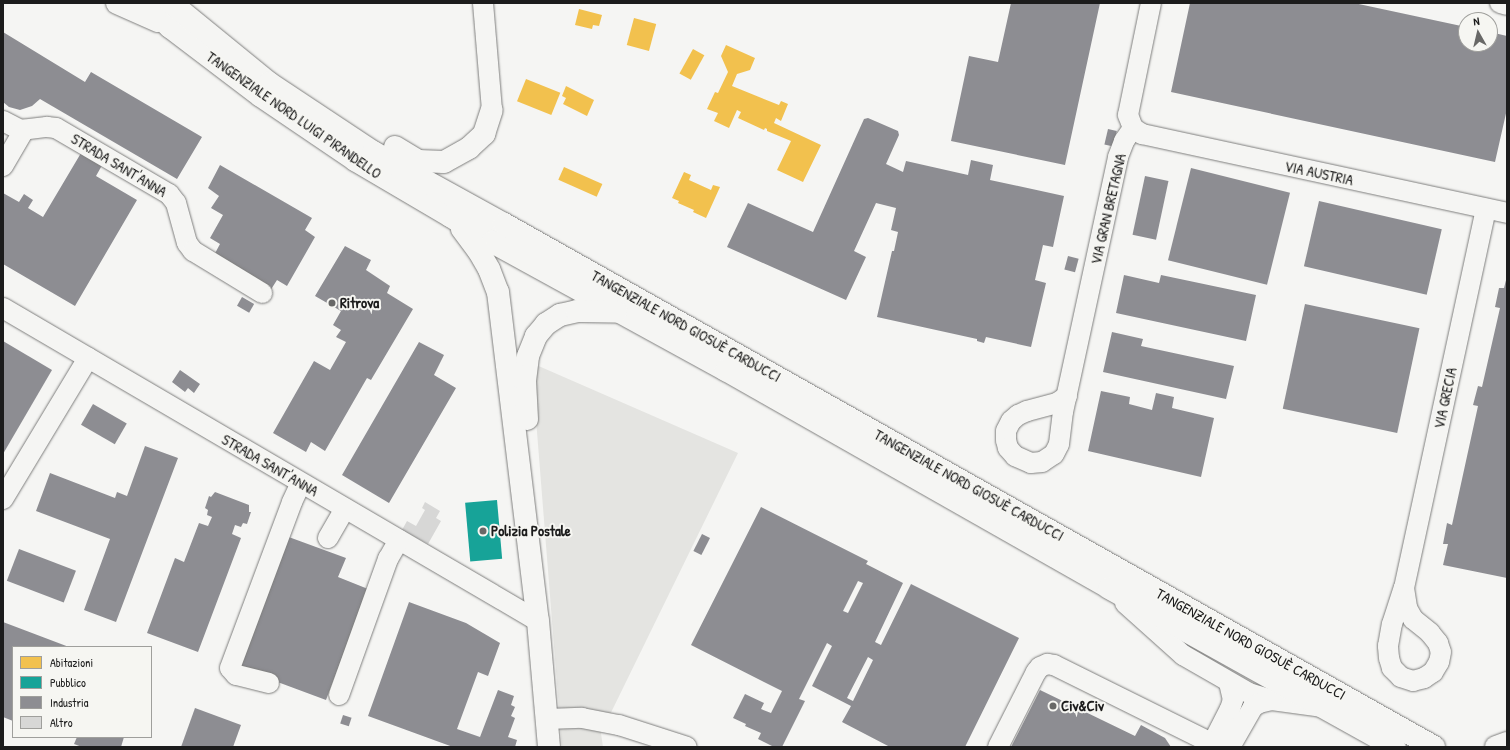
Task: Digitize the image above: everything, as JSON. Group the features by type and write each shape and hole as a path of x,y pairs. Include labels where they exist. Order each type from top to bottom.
{"main road":[{"path":"117,3 170,27"},
{"name":"TANGENZIALE NORD LUIGI PIRANDELLO","path":"145,3 170,27 245,85 348,156 492,242"},
{"name":"TANGENZIALE NORD LUIGI PIRANDELLO","path":"171,3 269,83 373,152 504,224"},
{"path":"313,112 334,112 418,161 444,162 469,148 484,134 492,110"},
{"path":"450,216 478,250 489,268 498,292 538,622 550,747"},
{"name":"TANGENZIALE NORD GIOSUÈ CARDUCCI","path":"504,224 1435,746"},
{"name":"TANGENZIALE NORD GIOSUÈ CARDUCCI","path":"492,242 622,313 1109,588 1395,747"},
{"path":"538,622 525,381 528,356 536,336 546,324 560,315 577,311 622,313"},
{"path":"1496,747 1507,743"}],"street":[{"path":"483,3 492,110"},
{"path":"1134,128 1128,115 1152,3"},
{"path":"1500,3 1507,4"},
{"name":"STRADA SANT'ANNA","path":"3,121 18,129 24,130 47,127 56,128 169,194 176,203 187,242 193,251 262,293"},
{"name":"VIA AUSTRIA","path":"1134,128 1142,134 1507,213"},
{"name":"VIA GRAN BRETAGNA","path":"1067,396 1118,157 1124,141 1134,128"},
{"path":"3,166 24,130"},
{"name":"VIA GRECIA","path":"1404,588 1486,209"},
{"name":"STRADA SANT'ANNA","path":"3,308 538,622"},
{"path":"3,499 88,358"},
{"path":"269,684 236,675 230,668 292,502 301,483"},
{"path":"328,538 345,508"},
{"path":"339,695 388,559 399,540"},
{"path":"1109,588 1183,655 1229,682 1249,693 1272,700 1323,707"},
{"path":"998,747 1036,672 1040,667 1047,664 1054,665 1220,746"},
{"path":"1220,746 1233,700 1229,682"},
{"path":"1220,746 1253,707 1259,703 1272,700"},
{"path":"547,719 582,718 619,725 687,747"}],"shaded area":[{"path":"534,364 738,453 601,733 603,747 562,747 534,394"}],"building: Abitazioni":[{"path":"579,9 602,15 599,26 593,25 592,29 575,25"},
{"path":"634,18 656,24 649,51 627,45"},
{"path":"726,45 755,58 750,70 737,74 732,86 779,105 781,101 788,104 781,121 776,118 774,123 821,145 803,182 777,170 791,141 767,131 765,128 764,130 738,118 741,112 737,110 729,128 714,121 718,113 707,109 715,92 718,93 728,72 721,56"},
{"path":"693,49 704,55 691,80 679,73"},
{"path":"526,79 560,93 551,115 517,101"},
{"path":"566,86 594,100 587,116 563,104 566,98 562,96"},
{"path":"564,167 602,184 597,197 558,180"},
{"path":"684,172 691,175 689,180 711,190 713,185 720,187 706,218 693,212 694,210 678,203 679,201 672,198"}],"building: Pubblico":[{"name":"Polizia Postale","path":"497,500 502,559 470,562 465,503"}],"building: Industria":[{"path":"1011,3 1100,3 1065,165 951,141 969,56 998,62"},
{"path":"1190,3 1354,3 1458,25 1458,52 1498,52 1498,34 1507,36 1507,109 1495,162 1171,92"},
{"path":"3,32 85,82 91,72 202,137 177,179 40,99 32,106 20,110 9,107 3,102"},
{"path":"868,118 898,131 899,135 886,164 903,172 906,161 968,175 971,160 993,165 990,180 1064,196 1053,247 1043,245 1035,280 1046,283 1031,347 986,337 984,343 977,341 977,339 877,317 892,251 894,251 898,232 891,230 896,208 876,203 854,251 866,257 846,300 727,247 748,203 813,232 864,119"},
{"path":"1108,129 1117,131 1113,147 1104,145"},
{"path":"84,148 105,160 96,176 137,200 75,306 3,264 3,193 19,202 24,194 33,200 28,208 43,217"},
{"path":"220,165 312,218 305,230 315,237 287,286 277,280 270,291 213,257 220,244 210,238 223,215 211,208 219,196 208,188"},
{"path":"1191,168 1290,193 1267,285 1168,260"},
{"path":"1145,176 1168,181 1156,240 1133,235"},
{"path":"1319,201 1442,229 1427,295 1304,266"},
{"path":"345,246 371,260 366,270 390,286 387,293 413,309 371,380 367,378 325,451 311,442 306,452 273,433 314,361 330,370 346,342 336,337 341,330 333,325 341,311 315,296"},
{"path":"1068,256 1079,259 1075,272 1064,270"},
{"path":"1124,275 1159,283 1161,275 1256,295 1246,341 1116,313"},
{"path":"1507,276 1507,578 1443,565 1448,544 1443,544 1447,523 1452,525 1478,406 1473,405 1478,386 1482,387 1500,308 1495,307 1499,288 1504,288"},
{"path":"242,297 254,304 249,313 237,306"},
{"path":"1305,304 1419,328 1397,433 1283,409"},
{"path":"1112,332 1143,339 1141,346 1234,366 1226,399 1103,372"},
{"path":"3,341 52,370 3,454"},
{"path":"419,342 444,355 434,375 456,388 389,503 342,475"},
{"path":"180,370 200,384 194,393 188,388 185,392 172,382"},
{"path":"1101,391 1130,397 1129,404 1152,410 1156,393 1174,397 1172,408 1214,418 1201,477 1088,451"},
{"path":"93,404 127,424 115,444 81,425"},
{"path":"145,446 178,458 116,622 84,610 110,539 36,511 50,473 115,498 117,492 127,496"},
{"path":"215,492 249,505 249,512 251,512 247,524 243,523 241,527 235,525 232,534 241,538 198,652 147,633 175,558 184,562 199,523 208,526 212,517 207,515 208,510 205,508 209,496 211,497"},
{"path":"761,507 868,561 866,564 903,583 875,642 881,645 911,584 1019,638 965,747 890,747 842,722 851,706 812,686 832,646 827,643 799,699 805,701 782,747 774,747 758,739 761,733 745,726 746,724 733,718 745,694 764,703 761,709 771,713 782,691 691,645","holes":["858,581 863,583 848,613 843,611","868,657 873,660 853,701 847,698"]},
{"path":"702,534 710,538 701,555 693,551"},
{"path":"286,536 346,558 338,577 368,589 326,700 237,667"},
{"path":"19,549 76,571 64,603 7,581"},
{"path":"409,602 466,623 500,643 488,676 478,672 457,729 480,737 498,690 514,696 511,705 515,707 511,716 515,718 508,737 517,740 515,747 453,747 368,716"},
{"path":"3,622 66,646 12,646 12,721 3,717"},
{"name":"Civ&Civ","path":"1040,690 1135,736 1141,725 1165,738 1171,747 1011,747"},
{"path":"195,708 241,725 233,747 181,747"},
{"path":"343,715 352,718 349,726 340,724"},
{"path":"77,738 124,738 121,747 82,747 74,744"}],"building: Altro":[{"path":"425,502 440,511 436,518 441,521 428,544 402,530 407,521 416,526 425,510 422,508"}],"place":[{"name":"Ritrova","path":"332,303"},
{"name":"Polizia Postale","path":"483,531"},
{"name":"Civ&Civ","path":"1053,706"}]}
